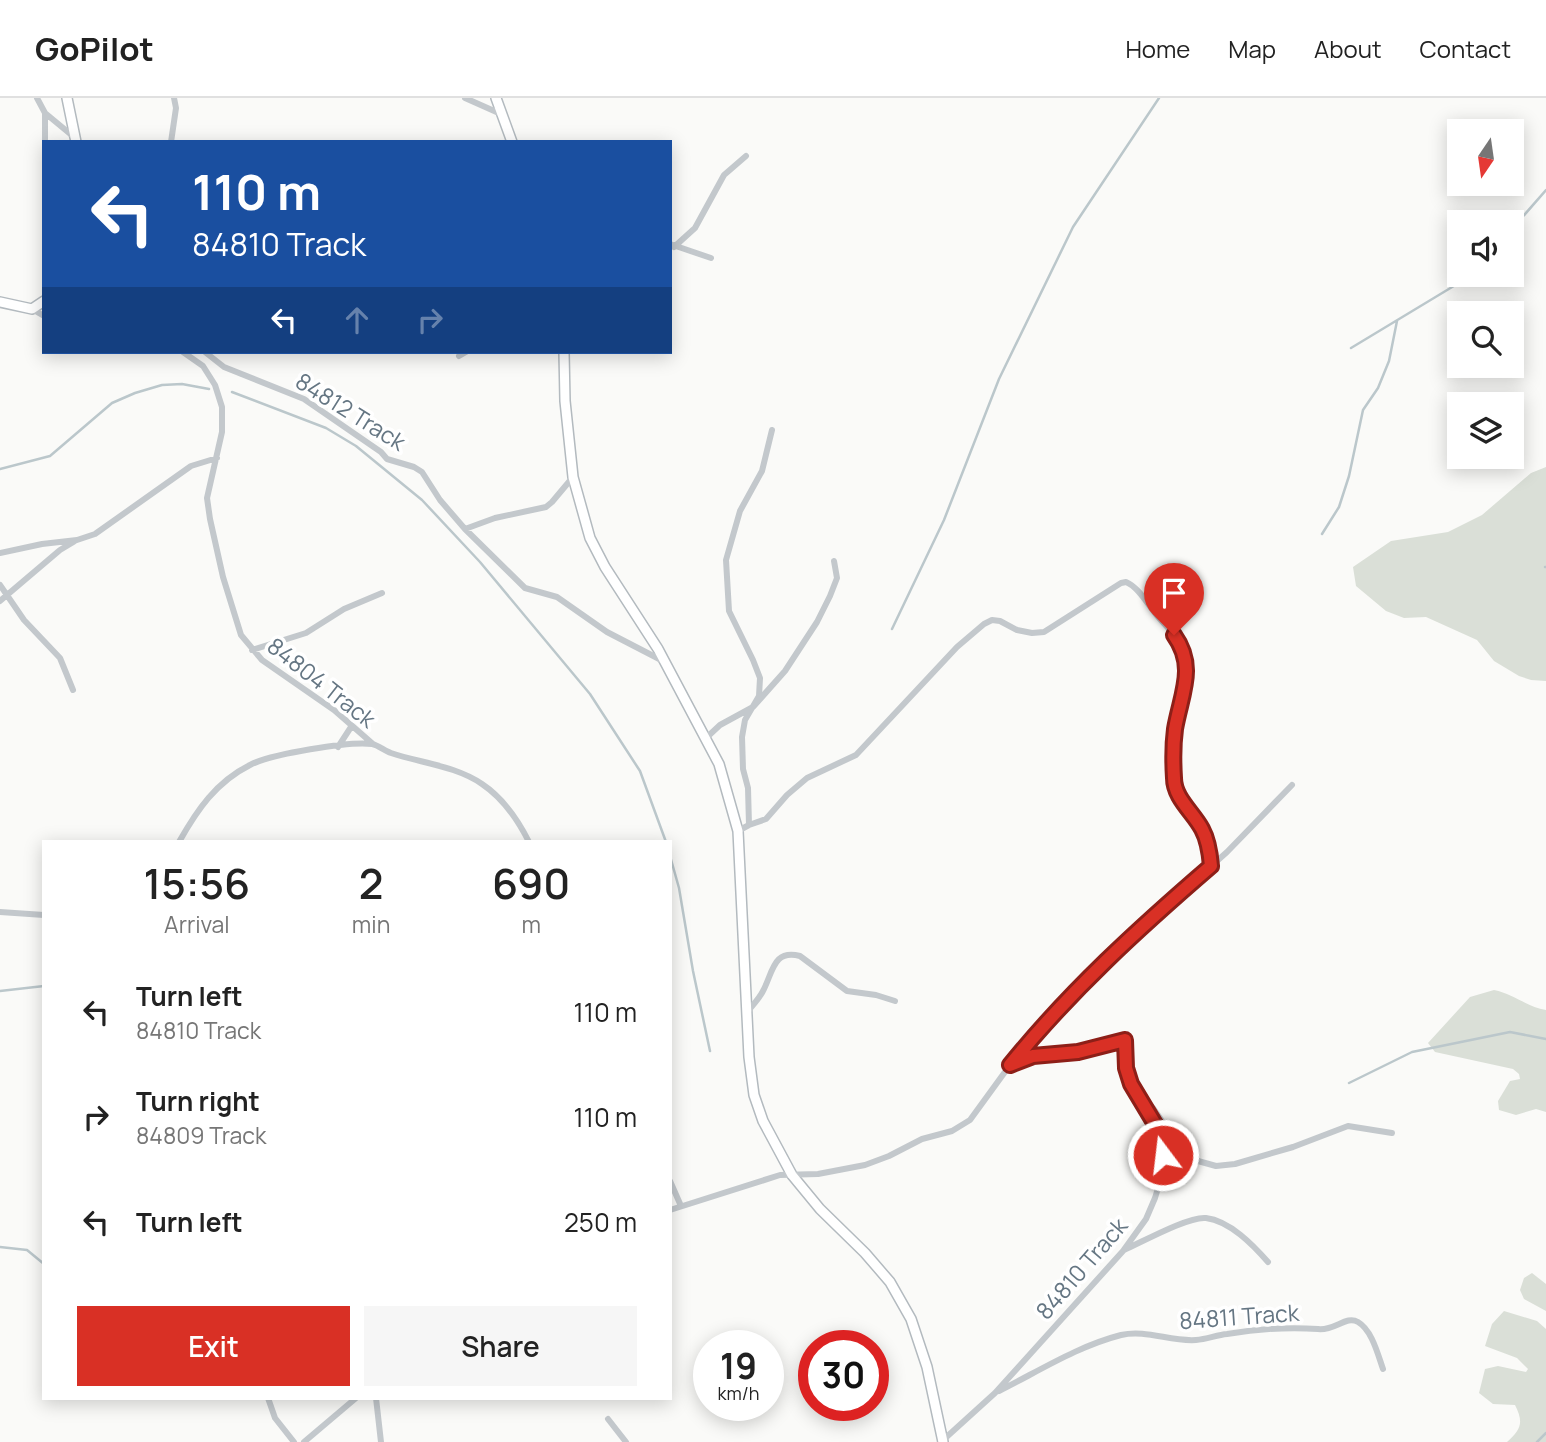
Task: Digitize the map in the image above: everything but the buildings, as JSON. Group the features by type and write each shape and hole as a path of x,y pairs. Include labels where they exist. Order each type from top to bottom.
{"street":[{"path":"37,98 46,113 75,139"},
{"path":"67,98 75,139"},
{"path":"171,140 176,108 174,98"},
{"path":"465,98 501,114"},
{"path":"496,98 511,140"},
{"path":"45,140 46,113"},
{"path":"672,245 695,228 724,175 746,156"},
{"path":"672,245 711,258"},
{"path":"0,302 32,309 42,315"},
{"path":"32,309 42,302"},
{"name":"84804 Track","path":"186,354 203,366 215,385 222,407 222,432 207,498 235,621 252,650 276,671 334,710 373,744"},
{"name":"84812 Track","path":"208,354 224,367 298,395 381,452 387,459 422,472 440,500 465,529 525,587 556,597 607,632 665,662"},
{"path":"459,356 462,354"},
{"path":"564,354 565,401 573,477 590,538 605,567 665,662 719,764 738,831 749,1058 754,1095 763,1121 792,1175 820,1209 881,1272 911,1319 927,1367 942,1441"},
{"path":"749,825 742,737 746,720 759,696 760,678 729,611 726,577 730,543 744,502 762,471 772,430"},
{"path":"0,553 77,540 95,534 191,466 217,458"},
{"path":"465,529 495,518 545,506 552,502 573,477"},
{"path":"0,601 60,550 77,540"},
{"path":"705,739 720,725 753,707 785,671 817,622 834,586 837,571 834,561"},
{"path":"738,831 766,819 788,794 807,778 856,755 957,647 984,624 992,620 1000,621 1017,630 1044,632 1126,582 1131,584 1174,635 1184,654 1186,678 1175,729 1174,781 1179,797 1203,831 1211,866"},
{"path":"0,585 24,620 60,658 73,690"},
{"path":"252,650 306,633 344,609 382,593"},
{"path":"338,747 351,727"},
{"path":"179,840 211,793 250,765 274,756 373,744 387,752 461,773 482,784 503,803 520,824 528,840"},
{"path":"672,1209 780,1175 818,1174 865,1165 922,1139 962,1127 1042,1026 1090,975 1211,866 1292,785"},
{"path":"0,912 42,915"},
{"path":"747,1012 758,1000 777,959 792,954 800,956 847,991 895,1001"},
{"name":"84810 Track","path":"942,1441 995,1393 1123,1251 1146,1219 1156,1198 1161,1178 1163,1155 1158,1129 1131,1084 1126,1068 1125,1040 1078,1052 1033,1056 1010,1065"},
{"path":"1142,1100 1153,1108 1182,1150 1198,1161 1216,1166 1235,1164 1293,1147 1348,1126 1392,1133"},
{"path":"672,1186 681,1206"},
{"path":"1123,1251 1184,1223 1205,1218 1214,1220 1247,1239 1268,1262"},
{"name":"84811 Track","path":"995,1393 1082,1348 1122,1335 1138,1333 1196,1340 1248,1331 1306,1328 1329,1330 1350,1320 1356,1321 1366,1331 1383,1369"},
{"path":"269,1400 275,1418 294,1442"},
{"path":"304,1442 354,1400"},
{"path":"376,1400 382,1442"},
{"path":"608,1419 626,1442"}],"shaded area":[{"path":"1546,467 1546,681 1519,676 1494,661 1477,640 1426,617 1404,618 1386,611 1356,586 1353,567 1391,541 1448,532 1482,515 1531,473"},
{"path":"1494,990 1546,1010 1546,1112 1536,1109 1516,1115 1499,1110 1498,1101 1510,1081 1520,1079 1519,1074 1513,1069 1435,1052 1428,1043 1470,997"},
{"path":"1532,1273 1546,1284 1546,1311 1524,1299 1520,1290 1524,1278"},
{"path":"1504,1311 1537,1321 1546,1329 1546,1442 1507,1442 1520,1425 1515,1405 1493,1404 1479,1393 1485,1369 1498,1366 1526,1372 1528,1369 1517,1358 1485,1346 1492,1324"}],"waterway":[{"path":"892,629 944,520 999,379 1073,227 1159,98"},
{"path":"1524,215 1546,190"},
{"path":"1351,348 1452,287"},
{"path":"1322,534 1339,507 1349,476 1363,410 1378,388 1389,361 1397,321"},
{"path":"0,469 50,456 112,403 135,393 162,385 182,384 209,389"},
{"path":"232,392 326,428 356,446 422,500 480,562 590,694 640,771 665,840"},
{"path":"672,863 710,1051"},
{"path":"0,991 42,986"},
{"path":"1349,1083 1412,1052 1510,1032 1546,1039"},
{"path":"0,1247 27,1250 42,1262"},
{"path":"1537,1442 1546,1433"}],"route":[{"path":"1163,1155 1158,1129 1131,1084 1126,1068 1125,1040 1078,1052 1033,1056 1010,1065 1090,975 1211,866 1203,831 1175,790 1175,729 1186,678 1186,661 1182,646 1174,635"}]}
